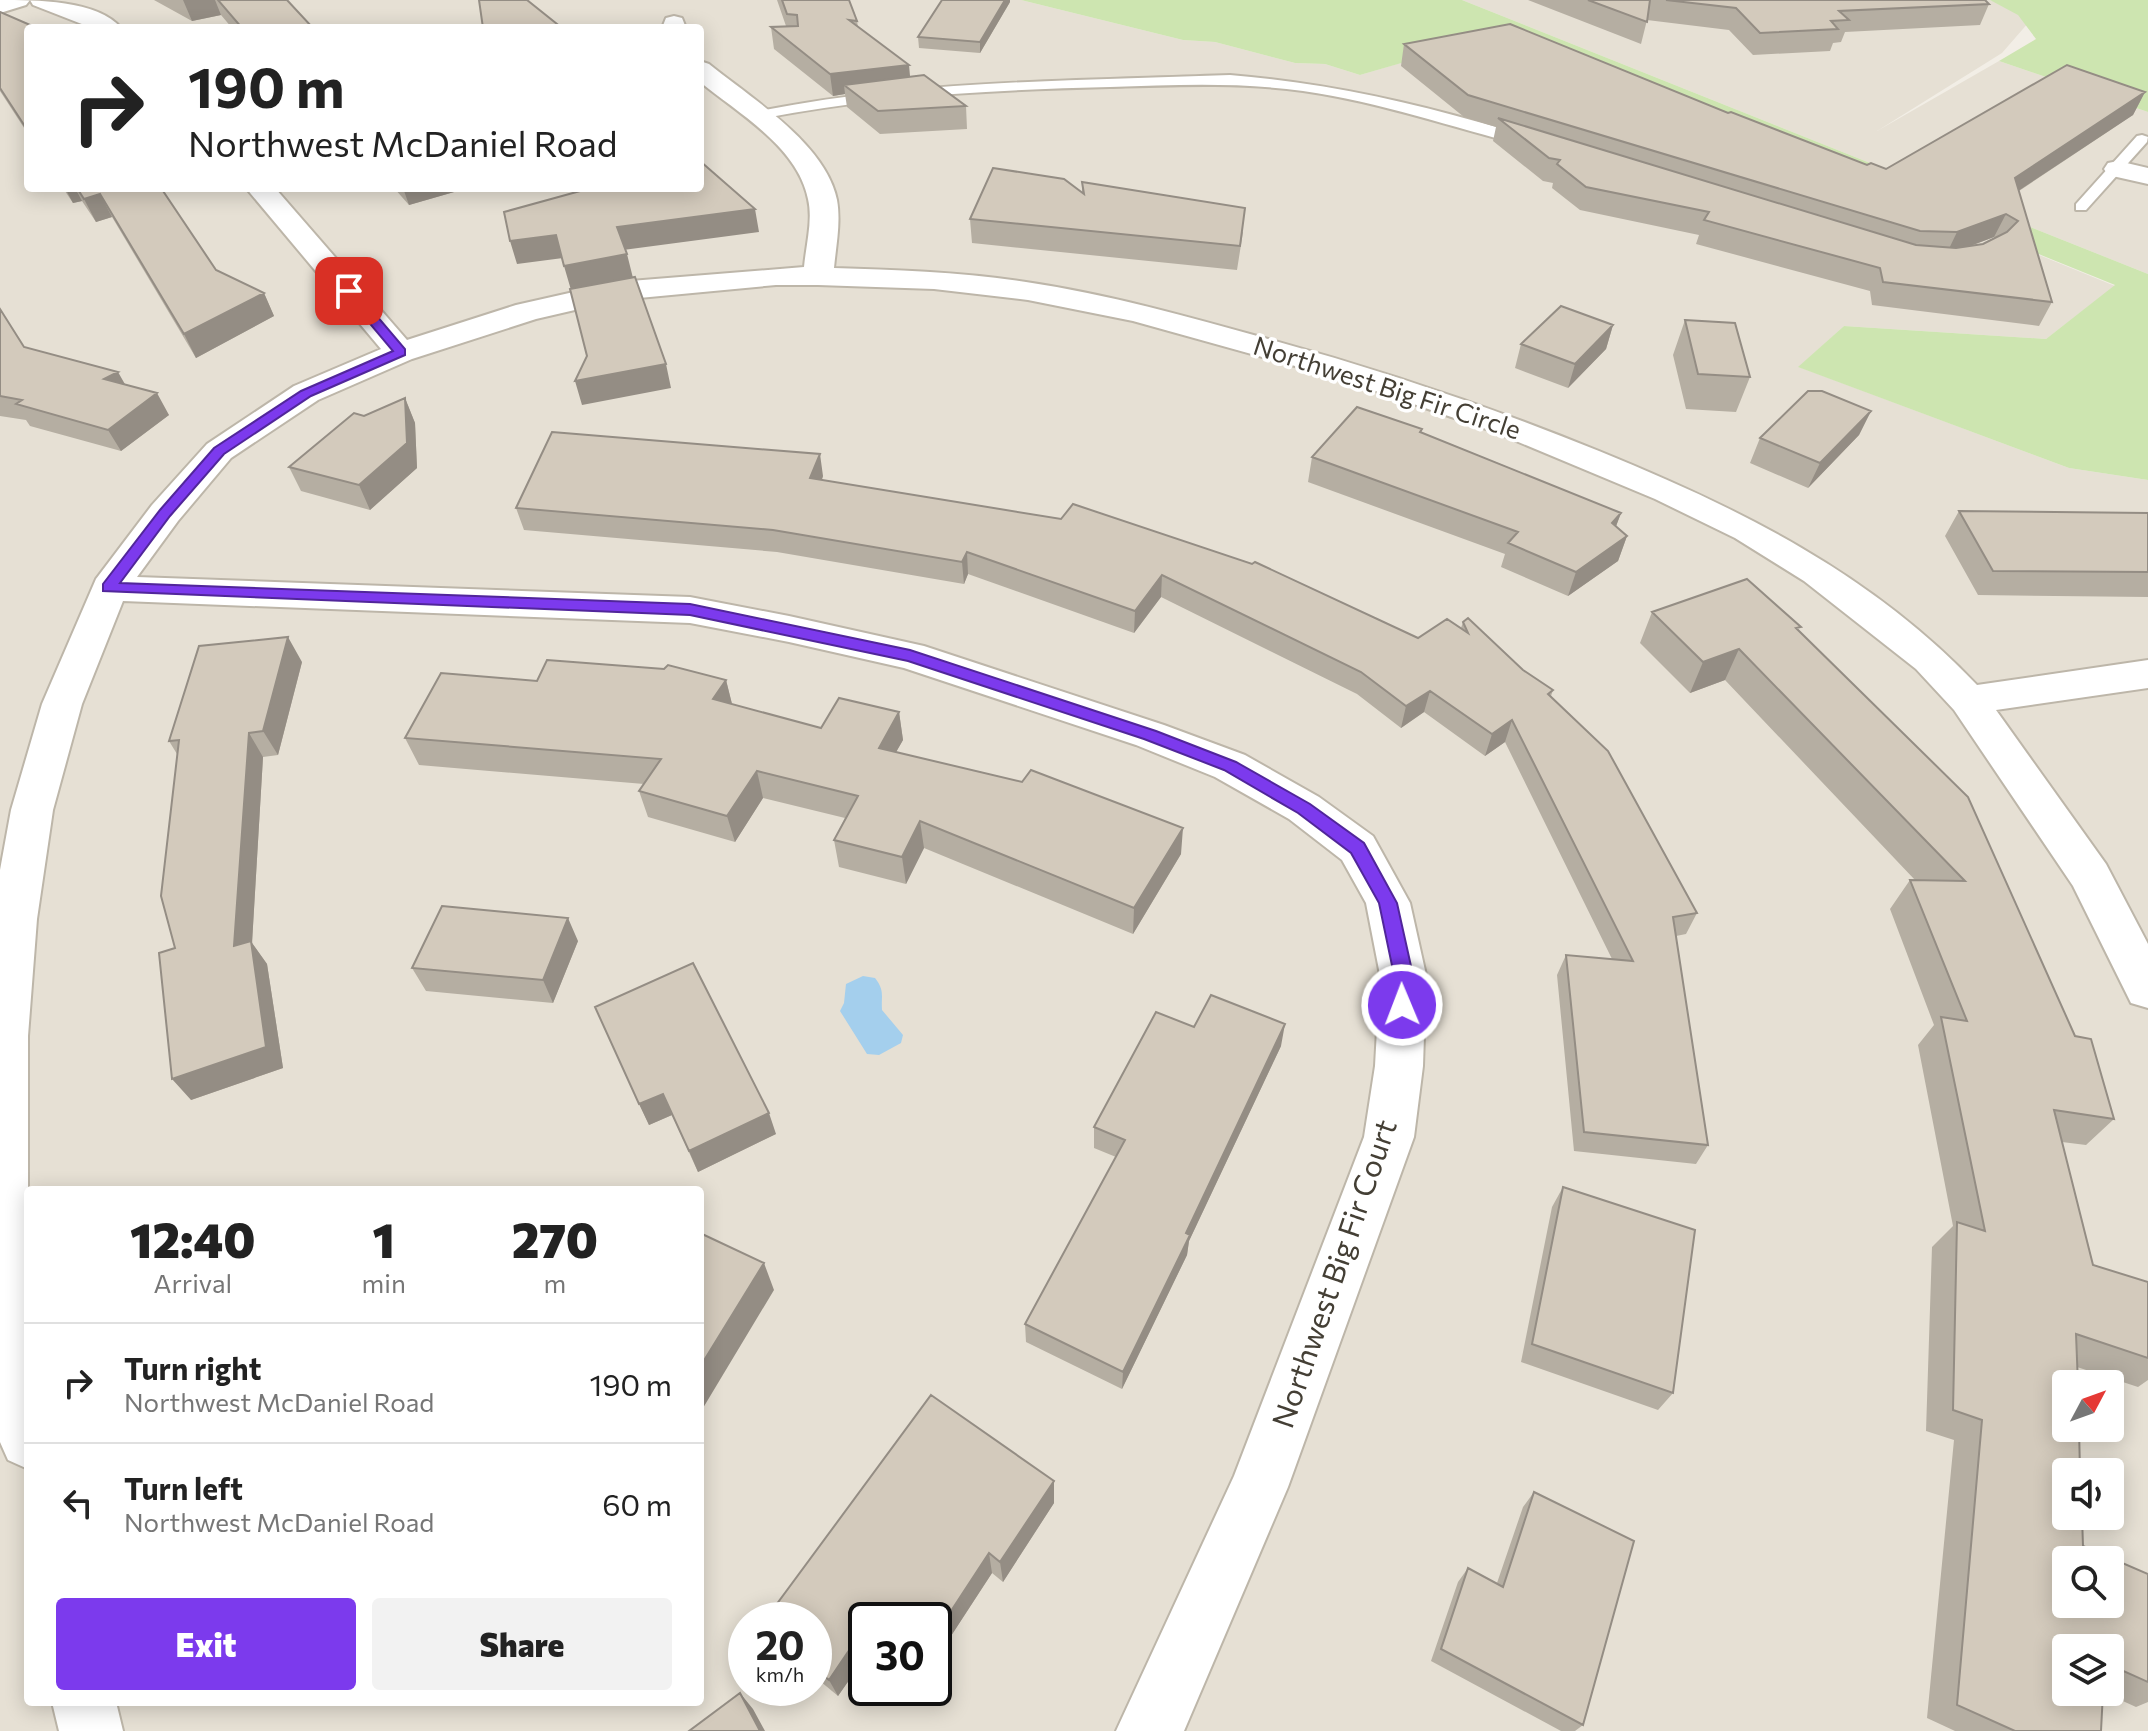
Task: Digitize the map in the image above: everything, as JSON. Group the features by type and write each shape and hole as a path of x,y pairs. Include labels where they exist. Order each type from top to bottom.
{"street":[{"path":"0,6 18,0"},
{"path":"41,0 102,24"},
{"path":"704,72 800,154 813,173 823,198 818,276"},
{"path":"2118,169 2148,176"},
{"path":"263,192 401,352"},
{"name":"Northwest Big Fir Circle","path":"24,1397 0,1187 4,1036 14,919 32,810 58,719 109,588 165,513 219,451 306,393 401,352 527,312 618,291 776,276 818,276 934,280 1028,291 1137,313 1349,371 1586,455 1748,530 1817,572 1930,659 1968,700 2090,876 2148,989"},
{"name":"Northwest Big Fir Court","path":"109,588 690,610 789,629 910,656 1150,735 1230,766 1304,808 1358,848 1388,903 1403,975 1399,1066 1389,1137 1259,1487 1160,1712 1148,1731"},
{"path":"1968,700 2148,674"},
{"path":"85,1706 91,1731"}],"lane":[{"path":"755,116 812,102 912,91 1230,79 1276,81 1337,92 1482,127 1539,146"},
{"path":"2081,207 2142,139"}],"shaded area":[{"path":"0,0 1021,0 1183,40 1215,42 1295,63 1325,64 1360,75 1498,34 2115,286 2046,339 1844,326 1799,367 2069,468 2148,480 2148,1731 0,1731"},
{"path":"1462,0 1990,0 2035,15 2002,53 1877,131 1999,61 2148,112 2148,274"}],"green space":[{"path":"1021,0 1462,0 2148,274 2148,480 2069,468 1798,367 1844,326 2046,339 2115,285 1498,35 1360,75 1325,64 1295,63 1215,42 1183,40"},
{"path":"1990,0 2148,0 2148,112 1999,61 2036,39 2018,15"}],"water":[{"path":"863,976 875,978 878,982 882,993 882,1010 903,1035 901,1043 879,1055 867,1054 840,1011 846,984"}],"building":[{"path":"218,0 287,0 309,24 239,24"},
{"path":"479,0 527,0 557,24 482,24"},
{"path":"782,0 849,0 857,21 849,20 909,65 830,74 771,27 798,26 797,15 787,14"},
{"path":"942,0 1005,0 980,42 918,37"},
{"path":"1588,0 1650,0 1647,22"},
{"path":"1666,0 1985,0 1989,4 1839,11 1849,20 1831,21 1838,29 1760,33 1736,8"},
{"path":"0,12 28,24 24,24 24,125 0,88"},
{"path":"1510,24 1728,113 1867,165 1871,163 1886,169 2067,65 2145,92 2015,178 2052,302 1883,282 1880,268 1704,220 1709,212 1586,187 1557,164 1560,160 1549,158 1498,118 1916,245 1956,248 1983,244 2007,232 2018,221 2006,214 1957,232 1920,231 1468,95 1404,44"},
{"path":"924,75 966,106 878,111 844,85"},
{"path":"704,164 755,209 617,227 627,254 564,266 556,235 510,241 504,212 576,192 704,192"},
{"path":"993,168 1064,179 1084,194 1082,182 1245,208 1240,246 970,219"},
{"path":"80,192 164,192 216,270 264,293 184,334 100,194 84,199"},
{"path":"635,277 666,364 575,381 587,356 570,289"},
{"path":"1561,306 1613,325 1575,364 1521,344"},
{"path":"0,309 24,347 118,372 104,379 157,393 108,430 16,404 22,400 0,396"},
{"path":"1685,320 1735,323 1750,377 1698,374"},
{"path":"1808,391 1822,391 1871,411 1820,463 1760,438"},
{"path":"405,398 407,443 359,485 289,467 354,413 364,416"},
{"path":"1357,407 1422,429 1420,432 1621,513 1612,523 1627,536 1576,572 1508,543 1518,532 1312,457"},
{"path":"552,432 820,454 810,478 1061,519 1073,504 1252,564 1255,562 1418,638 1447,619 1468,633 1463,622 1468,618 1523,670 1553,690 1548,694 1608,751 1697,913 1673,917 1708,1145 1584,1132 1566,955 1633,961 1512,720 1492,734 1430,691 1406,706 1361,672 1162,575 1135,611 967,552 962,562 773,530 516,508"},
{"path":"1959,511 2148,513 2148,572 1993,571"},
{"path":"1747,579 1801,627 1796,628 1968,797 2075,1036 2091,1039 2114,1119 2054,1110 2093,1265 2148,1282 2148,1358 2076,1334 2077,1370 2052,1370 2052,1442 2079,1442 2080,1458 2052,1458 2052,1530 2082,1530 2083,1546 2052,1546 2052,1618 2124,1618 2124,1564 2148,1574 2148,1682 2124,1671 2124,1634 2052,1634 2052,1706 2102,1706 2101,1731 2015,1731 1957,1705 1982,1420 1953,1410 1957,1222 1985,1231 1941,1017 1967,1021 1910,880 1965,881 1739,649 1703,662 1652,612"},
{"path":"288,637 263,731 249,733 234,946 251,941 266,1047 172,1079 159,953 175,948 161,896 179,740 169,741 199,646"},
{"path":"547,660 664,669 668,665 726,680 713,699 821,728 839,698 899,712 879,748 1022,782 1031,770 1183,828 1134,908 920,821 902,857 834,840 858,796 757,771 727,816 639,791 661,759 405,738 441,673 537,681"},
{"path":"442,906 568,918 543,980 412,968"},
{"path":"693,963 769,1113 689,1151 663,1094 639,1104 595,1007"},
{"path":"1211,995 1285,1024 1186,1233 1190,1235 1123,1372 1025,1324 1125,1140 1094,1127 1156,1012 1194,1027"},
{"path":"1563,1187 1695,1230 1673,1393 1532,1344"},
{"path":"704,1235 764,1263 704,1360"},
{"path":"931,1395 1054,1481 1000,1562 989,1553 952,1610 952,1602 848,1602 848,1652 832,1676 832,1602 778,1602"},
{"path":"1534,1492 1634,1541 1583,1725 1441,1649 1468,1568 1503,1587"},
{"path":"728,1702 728,1706 747,1706 760,1731 689,1731"}],"route":[{"path":"349,291 401,352 306,393 219,451 165,513 109,588 690,610 910,656 1150,735 1230,766 1304,808 1358,848 1388,903 1403,975 1402,1005"}]}
